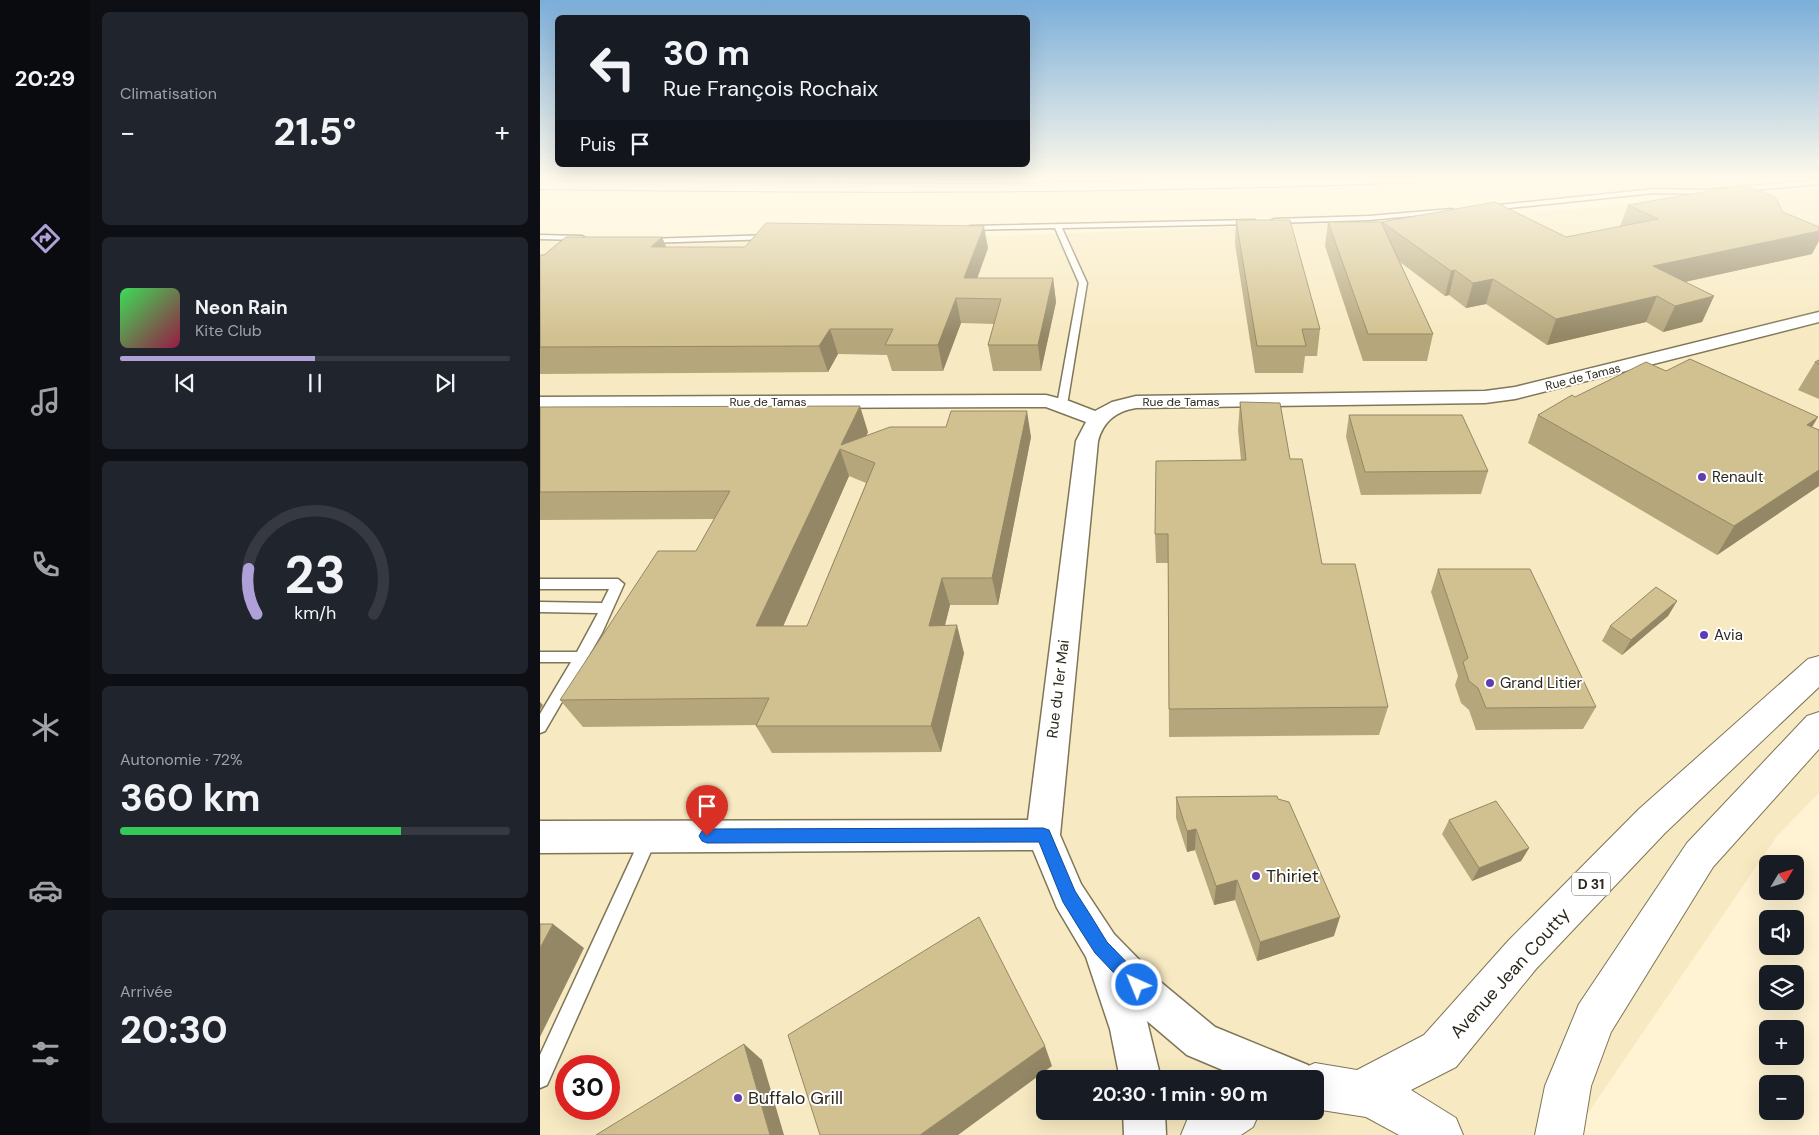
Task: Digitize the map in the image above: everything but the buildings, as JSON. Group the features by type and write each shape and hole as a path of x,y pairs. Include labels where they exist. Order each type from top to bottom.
{"main road":[{"name":"Avenue Jean Coutty","path":"1361,1092 1440,1051 1522,955 1652,821 1819,668"},
{"path":"1559,1135 1568,1086 1594,1018 1700,855 1819,726"},
{"path":"1324,1086 1361,1092 1410,1113 1439,1135"},
{"path":"1205,1135 1215,1124 1222,1120"}],"street":[{"name":"Rue de Tamas","path":"540,404 1046,402 1062,405 1096,419 1123,404 1136,402 1456,400 1514,394 1819,317"},
{"name":"Rue du 1er Mai","path":"1096,419 1087,441 1043,835 1069,896 1101,948 1130,1029 1139,1070"},
{"path":"540,837 1043,835"},
{"name":"Rue du 1er Mai","path":"1101,948 1149,998 1201,1041 1272,1070"},
{"path":"1144,1120 1145,1135"}],"lane":[{"path":"1060,231 1084,283 1062,405"},
{"path":"540,236 588,239"},
{"path":"636,241 690,241 780,236"},
{"path":"540,584 618,584 581,657 540,727"},
{"path":"540,607 607,608"},
{"path":"540,657 581,657"},
{"path":"540,1078 649,838"}],"shaded area":[{"path":"1129,231 1819,231 1819,793 1777,836 1764,855 1759,855 1759,862 1573,1135 540,1135 540,238 1006,236"}],"place":[{"name":"Renault","path":"1702,477"},
{"name":"Avia","path":"1704,635"},
{"name":"Grand Litier","path":"1490,683"},
{"name":"Thiriet","path":"1256,876"},
{"name":"Buffalo Grill","path":"738,1098"}],"route":[{"path":"707,836 1043,835 1069,896 1101,948 1137,985"}]}
